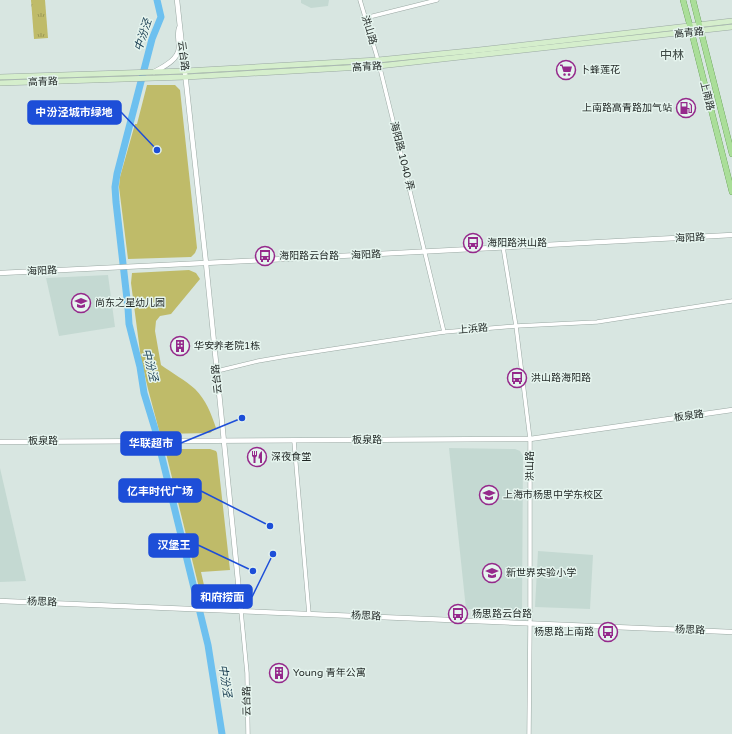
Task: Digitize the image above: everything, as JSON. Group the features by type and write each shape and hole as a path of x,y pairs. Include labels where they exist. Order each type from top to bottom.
{"main road":[{"name":"上南路","path":"683,0 732,192"},
{"name":"上南路","path":"693,0 732,154"},
{"name":"高青路","path":"0,83 134,76 151,72 378,60 732,21"},
{"name":"高青路","path":"0,77 134,76 148,79 379,66 702,32 732,27"}],"street":[{"name":"云台路","path":"176,0 186,77 206,263 241,611 247,673 248,734"},
{"name":"洪山路","path":"360,0 378,60"},
{"path":"365,18 437,0"},
{"path":"151,72 168,64 178,53 179,48 177,33 180,26"},
{"name":"海阳路 1040 弄","path":"378,60 444,332"},
{"name":"海阳路","path":"0,273 732,235"},
{"name":"洪山路","path":"503,247 516,326 530,439 530,623 528,734"},
{"name":"上浜路","path":"217,371 287,356 444,332 516,326 597,322 732,301"},
{"name":"板泉路","path":"0,442 530,439 732,410"},
{"path":"294,441 309,614"},
{"name":"杨思路","path":"0,601 732,632"}],"shaded area":[{"path":"301,0 329,0 328,6 311,8 301,3"},
{"name":"尚东之星幼儿园","path":"108,275 115,327 59,336 46,278"},
{"path":"449,448 515,449 520,451 523,456 522,611 466,609"},
{"path":"0,468 26,581 0,582"},
{"path":"538,551 593,555 590,609 535,607"}],"green space":[{"path":"31,0 45,0 48,38 34,39"},
{"path":"147,85 175,85 180,90 197,248 191,257 128,259 119,187 120,177 135,124 137,124"},
{"path":"189,270 196,273 200,279 171,314 160,316 156,321 155,331 161,365 199,393 208,407 216,428 210,433 160,434 141,359 131,283 132,273"},
{"path":"165,449 210,449 216,451 217,453 230,570 201,572 206,594 228,595 231,593 232,589 232,599 229,601 202,600"}],"waterway":[{"name":"中汾泾","path":"157,0 161,17 152,39 117,174 115,187 116,202 129,324 140,367 144,393 155,429 208,645 222,734"}],"place":[{"name":"卜蜂莲花","path":"566,70"},
{"name":"上南路高青路加气站","path":"686,108"},
{"name":"中汾泾城市绿地","path":"157,150"},
{"name":"海阳路洪山路","path":"473,243"},
{"name":"海阳路云台路","path":"265,256"},
{"name":"尚东之星幼儿园","path":"81,303"},
{"name":"华安养老院1栋","path":"180,346"},
{"name":"洪山路海阳路","path":"517,378"},
{"name":"华联超市","path":"242,418"},
{"name":"深夜食堂","path":"257,457"},
{"name":"上海市杨思中学东校区","path":"489,495"},
{"name":"亿丰时代广场","path":"270,526"},
{"name":"和府捞面","path":"273,554"},
{"name":"汉堡王","path":"253,571"},
{"name":"新世界实验小学","path":"492,573"},
{"name":"杨思路云台路","path":"458,614"},
{"name":"杨思路上南路","path":"608,632"},
{"name":"Young 青年公寓","path":"279,673"}],"district":[{"name":"中林","path":"672,55"}]}
